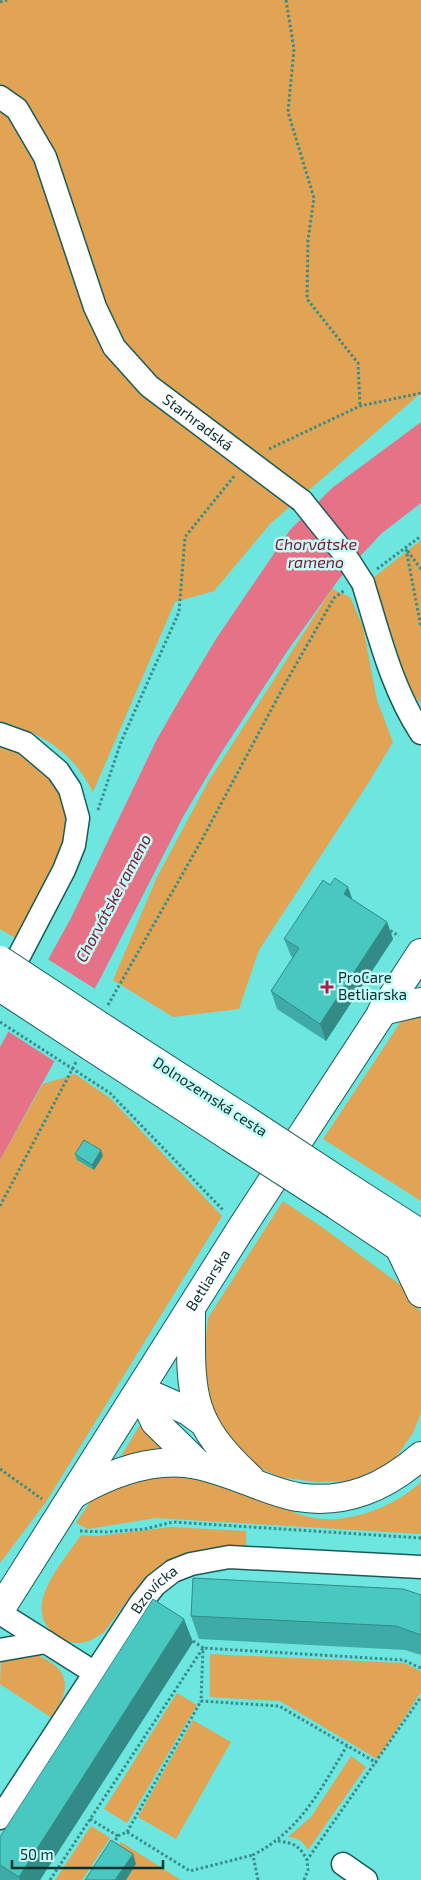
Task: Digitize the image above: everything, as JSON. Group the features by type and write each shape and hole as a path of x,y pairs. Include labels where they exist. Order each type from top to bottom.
{"street":[{"name":"Starhradská","path":"0,97 17,109 45,157 95,307 114,346 150,386 204,429 248,459 302,501 344,552 362,580 387,663 413,720 421,733"},
{"path":"0,734 25,743 58,771 70,789 78,818 74,845 64,870 0,989"},
{"name":"Betliarska","path":"0,1611 191,1309 421,953"},
{"name":"Dolnozemská cesta","path":"0,960 93,1035 410,1241"},
{"name":"Dolnozemská cesta","path":"0,989 93,1035"},
{"path":"382,1011 421,1002"},
{"name":"Dolnozemská cesta","path":"342,1196 393,1216 410,1241 421,1262"},
{"path":"393,1216 421,1222"},
{"path":"410,1241 421,1293"},
{"path":"191,1309 192,1388 196,1404 203,1422 225,1454 256,1483"},
{"path":"140,1390 173,1403 203,1422"},
{"path":"140,1390 155,1422 199,1465"},
{"path":"75,1493 124,1469 177,1463 199,1465 297,1497 312,1499 340,1497 384,1484 419,1455"},
{"name":"Bzovícka","path":"0,1818 151,1589 173,1571 191,1564 229,1558 421,1567"},
{"path":"0,1611 95,1673"},
{"path":"0,1650 46,1642"},
{"path":"343,1864 366,1880"}],"path":[{"path":"0,2 7,0"},
{"path":"286,0 294,49 288,112 314,198 308,240 307,299 358,363 360,406"},
{"path":"96,817 122,742 179,612 185,537 248,459 360,406 421,394"},
{"path":"0,1206 199,845 286,682 334,598 406,549 421,536"},
{"path":"406,549 421,569"},
{"path":"406,549 421,627"},
{"path":"385,927 399,936"},
{"path":"4,1015 0,1022 110,1093 225,1212"},
{"path":"0,1469 46,1502"},
{"path":"76,1536 81,1530 106,1532 145,1529 173,1522 421,1538"},
{"path":"182,1633 203,1648 403,1660 421,1668"},
{"path":"108,1851 118,1836 127,1832 201,1702 203,1648"},
{"path":"50,1880 203,1648"},
{"path":"307,1860 377,1763 421,1697"},
{"path":"201,1702 279,1706 377,1763"},
{"path":"127,1832 190,1871 253,1855 278,1841 304,1816 348,1746"},
{"path":"90,1819 118,1836"},
{"path":"278,1841 293,1842 301,1849 307,1860 308,1870 304,1880"},
{"path":"253,1855 258,1880"}],"shaded area":[{"path":"0,0 421,0 421,393 270,524 214,591 175,602 93,792 76,765 55,746 30,732 0,721"},
{"path":"421,540 421,703 410,691 373,578"},
{"path":"332,589 350,597 363,627 377,700 393,742 259,950 239,1009 173,1017 113,980 157,877 208,782"},
{"path":"0,744 16,750 39,767 56,786 64,807 65,829 60,852 40,898 17,939 0,929"},
{"path":"421,1011 421,1201 323,1139 406,1014"},
{"path":"75,1074 110,1098 222,1216 46,1502 0,1563 0,1160 43,1084"},
{"path":"283,1201 322,1227 402,1286 421,1312 421,1413 413,1433 392,1463 350,1481 315,1482 280,1477 254,1466 225,1436 210,1411 202,1376 208,1318"},
{"path":"143,1420 174,1454 117,1463"},
{"path":"206,1475 294,1512 320,1519 351,1517 367,1513 396,1500 421,1482 421,1534 156,1518 88,1529 76,1523 94,1496 146,1476"},
{"path":"171,1527 246,1531 246,1546 199,1551 168,1562 144,1581 104,1632 86,1642 70,1642 50,1630 43,1617 42,1604 46,1589 53,1575 81,1535 98,1536"},
{"path":"29,1652 53,1663 60,1670 64,1678 63,1695 52,1718 0,1684 1,1662 6,1657"},
{"path":"210,1654 404,1663 421,1671 421,1692 377,1759 280,1701 210,1697"},
{"path":"177,1693 197,1705 127,1823 104,1809"},
{"path":"193,1720 231,1742 176,1839 138,1817"},
{"path":"351,1756 366,1767 308,1850 300,1840 288,1837 311,1817"},
{"path":"91,1826 110,1838 82,1880 55,1880"},
{"path":"121,1842 181,1880 126,1880 136,1864 115,1851"}],"water":[{"name":"Chorvátske rameno","path":"421,422 421,503 382,533 339,579 288,650 221,753 184,815 101,977 0,1160 0,1047 71,918 157,739 216,639 290,530 332,488"}],"pier":[{"path":"46,958 97,990 57,1063 6,1030"}],"building":[{"name":"ProCare Betliarska","path":"335,878 348,887 344,894 387,922 320,1024 271,991 299,948 284,939 323,880 330,885"},
{"path":"84,1140 101,1150 92,1165 75,1154"},
{"path":"193,1578 403,1589 421,1595 421,1635 396,1626 191,1616"},
{"path":"153,1599 184,1619 19,1877 0,1865 0,1837"},
{"path":"111,1840 133,1854 115,1880 85,1880"}],"place":[{"name":"ProCare Betliarska","path":"327,987"}]}
